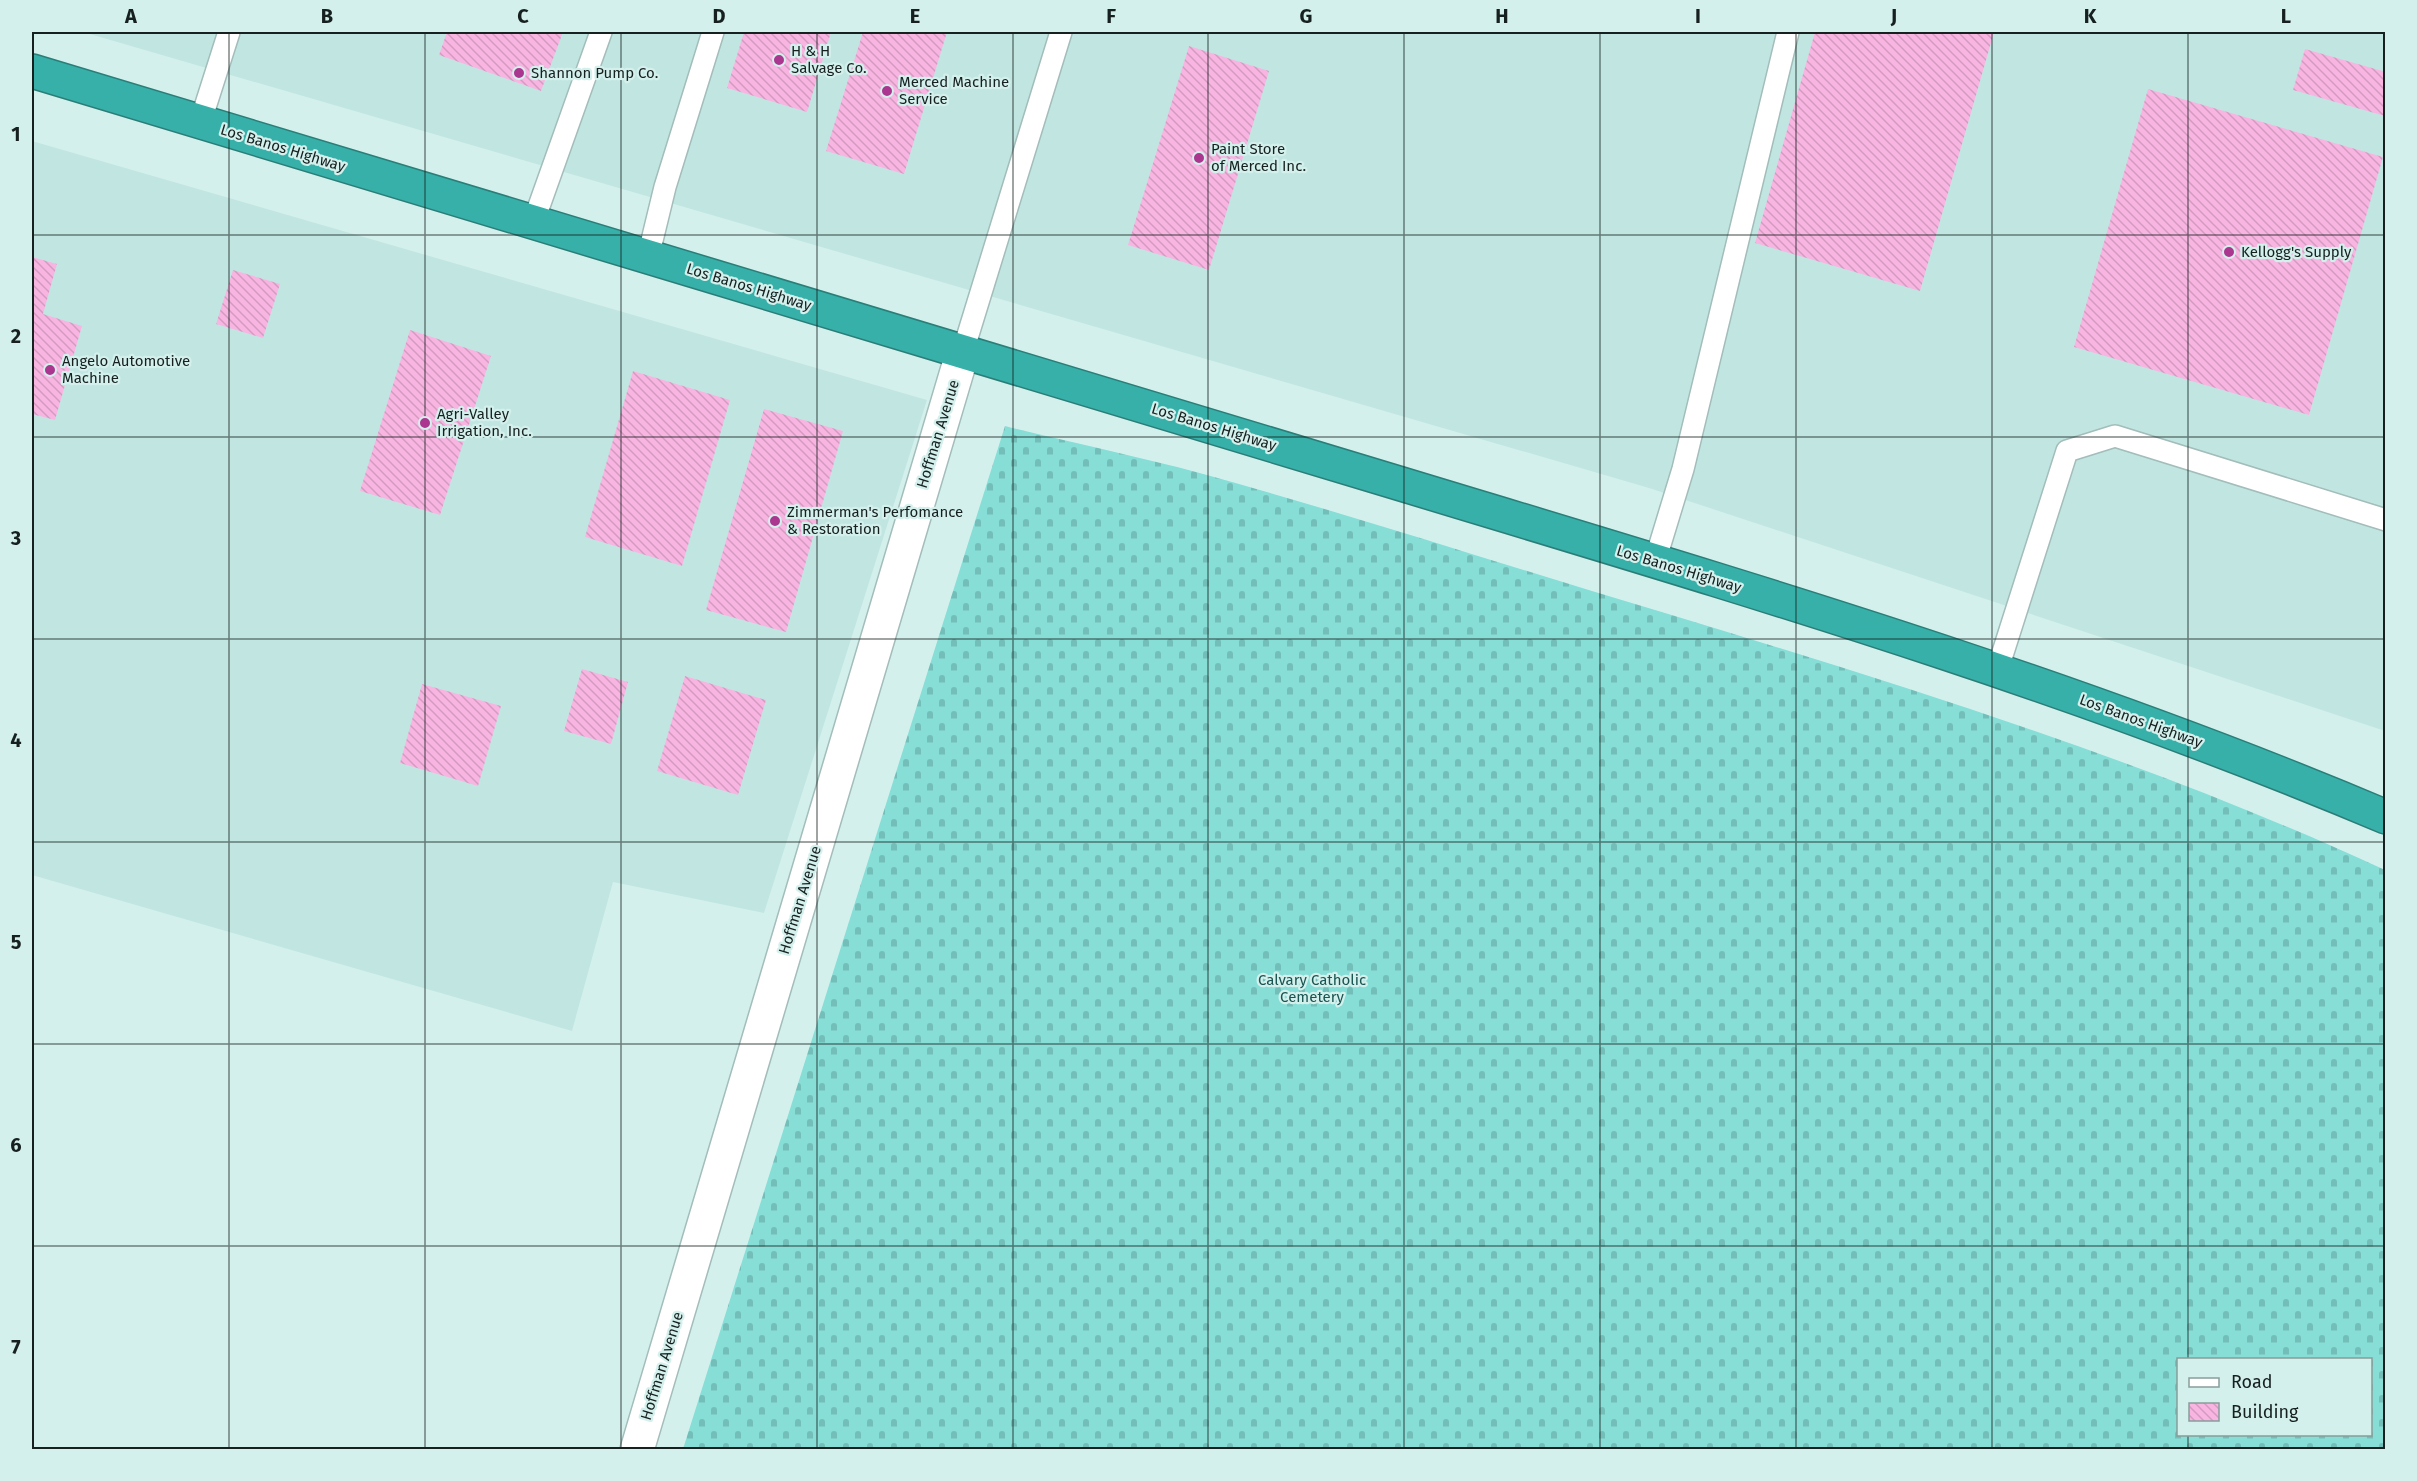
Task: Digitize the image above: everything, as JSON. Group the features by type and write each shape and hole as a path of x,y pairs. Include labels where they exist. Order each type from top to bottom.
{"highway":[{"name":"Los Banos Highway","path":"32,71 1655,561 1998,668 2165,729 2385,817"}],"street":[{"name":"Hoffman Avenue","path":"637,1449 963,351"}],"lane":[{"path":"200,123 229,32"},
{"path":"533,223 602,32"},
{"path":"648,257 665,187 713,32"},
{"path":"963,351 1061,32"},
{"path":"1655,561 1683,469 1788,32"},
{"path":"1998,668 2067,451 2115,436 2385,520"}],"shaded area":[{"path":"83,32 2385,32 2385,731 1649,488"},
{"path":"32,141 927,400 764,913 613,882 572,1031 32,875"}],"green space":[{"name":"Calvary Catholic Cemetery","path":"1005,426 1204,474 1394,530 1939,699 2120,761 2209,795 2385,870 2385,1449 683,1449"}],"building":[{"name":"Shannon Pump Co.","path":"447,32 563,32 541,91 439,55"},
{"name":"H & H Salvage Co.","path":"744,32 831,32 807,112 727,88"},
{"name":"Merced Machine Service","path":"863,32 947,32 904,174 826,151"},
{"path":"1815,32 1994,32 1920,291 1755,243"},
{"name":"Paint Store of Merced Inc.","path":"1189,46 1269,71 1209,270 1128,245"},
{"path":"2305,49 2386,72 2385,116 2293,90"},
{"name":"Kellogg's Supply","path":"2148,89 2383,157 2309,415 2074,347"},
{"name":"Angelo Automotive Machine","path":"32,257 57,264 43,314 82,326 55,420 32,414"},
{"path":"233,270 280,284 263,338 216,324"},
{"name":"Agri-Valley Irrigation, Inc.","path":"410,330 491,356 440,515 360,491"},
{"path":"633,371 730,400 682,566 585,537"},
{"name":"Zimmerman's Perfomance & Restoration","path":"764,409 843,431 786,632 706,610"},
{"path":"582,669 628,682 611,744 564,731"},
{"path":"685,676 766,700 738,795 657,771"},
{"path":"422,684 501,706 478,786 400,763"}],"place":[{"name":"H & H Salvage Co.","path":"779,60"},
{"name":"Shannon Pump Co.","path":"519,73"},
{"name":"Merced Machine Service","path":"887,91"},
{"name":"Paint Store of Merced Inc.","path":"1199,158"},
{"name":"Kellogg's Supply","path":"2229,252"},
{"name":"Angelo Automotive Machine","path":"50,370"},
{"name":"Agri-Valley Irrigation, Inc.","path":"425,423"},
{"name":"Zimmerman's Perfomance & Restoration","path":"775,521"}]}
